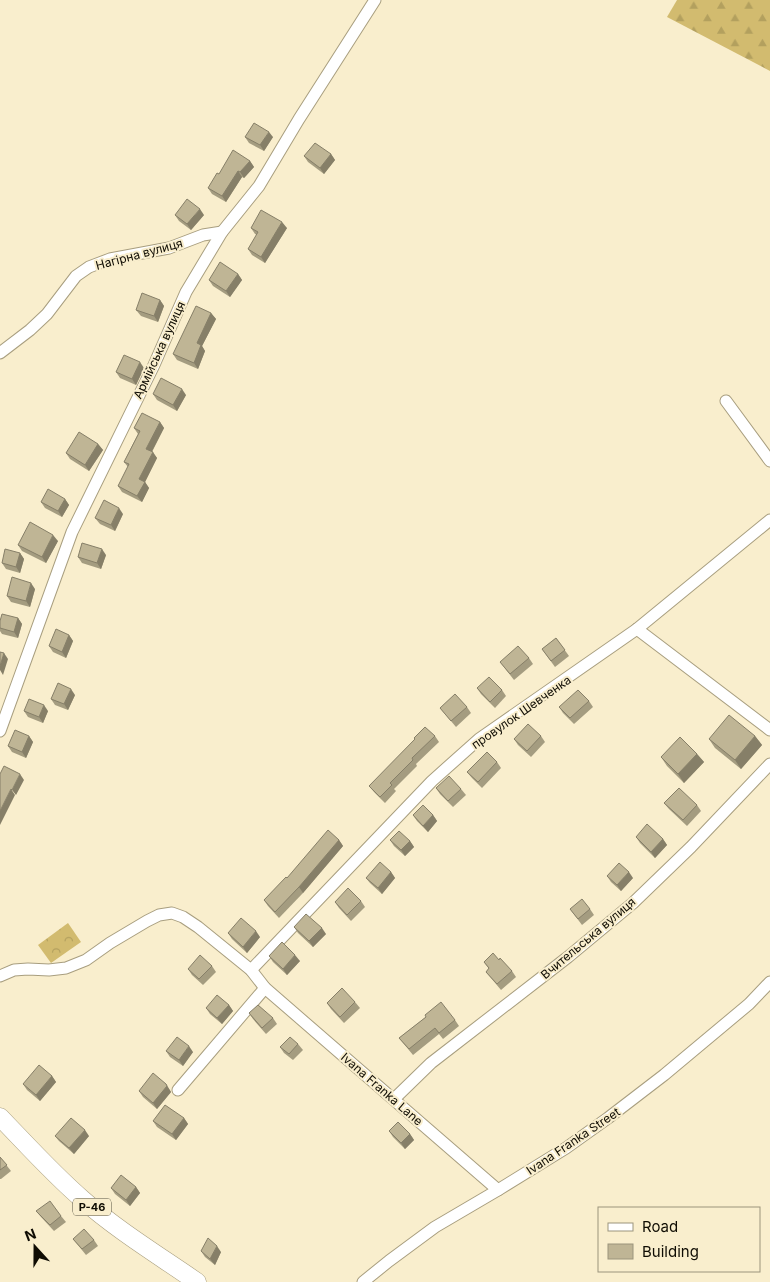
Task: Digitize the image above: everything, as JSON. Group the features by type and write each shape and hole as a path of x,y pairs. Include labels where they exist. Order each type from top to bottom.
{"main road":[{"name":"Р-46","path":"0,1118 48,1168 83,1200 197,1282"}],"street":[{"name":"Армійська вулиця","path":"0,731 72,532 154,365 186,292 222,232 260,186 375,0"},
{"name":"Нагірна вулиця","path":"0,353 47,314 76,276 89,267 110,259 168,248 203,235 222,232"},
{"path":"726,402 770,461"},
{"name":"провулок Шевченка","path":"251,970 432,781 479,739 637,629 770,520"},
{"path":"637,629 770,730"},
{"name":"Вчительська вулиця","path":"394,1099 431,1063 568,957 633,903 770,764"},
{"name":"Ivana Franka Lane","path":"0,976 14,970 66,968 86,960 146,921 172,913 184,917 251,970 265,988 498,1190"},
{"name":"Ivana Franka Street","path":"363,1282 435,1227 566,1148 608,1118 664,1075 749,1004 770,982"},
{"path":"178,1090 265,988"}],"green space":[{"path":"677,0 770,0 770,71 667,17"},
{"path":"68,923 81,942 51,963 38,945"}],"building":[{"path":"254,123 269,132 260,145 245,137"},
{"path":"315,143 331,154 320,168 304,156"},
{"path":"233,150 250,161 240,172 238,171 222,196 208,188"},
{"path":"187,199 200,209 187,224 175,215"},
{"path":"261,210 282,222 261,257 248,249 258,232 251,228"},
{"path":"220,262 238,274 226,291 209,280"},
{"path":"142,293 160,300 154,316 136,310"},
{"path":"196,306 211,313 197,343 201,345 194,363 173,354"},
{"path":"124,355 140,362 132,379 116,372"},
{"path":"161,378 182,389 173,405 153,394"},
{"path":"142,413 160,422 146,449 153,452 139,479 145,482 137,496 118,486 129,464 124,462 140,431 134,428"},
{"path":"79,432 98,444 85,465 66,453"},
{"path":"48,489 65,499 58,511 41,502"},
{"path":"104,500 119,508 111,525 95,518"},
{"path":"30,522 53,535 42,557 18,545"},
{"path":"82,543 102,549 97,563 78,557"},
{"path":"5,549 20,553 16,567 2,563"},
{"path":"12,577 31,583 26,601 7,596"},
{"path":"2,614 18,618 14,632 0,628"},
{"path":"56,629 69,635 62,652 49,646"},
{"path":"556,638 565,650 551,661 542,649"},
{"path":"518,646 529,658 510,674 500,662"},
{"path":"0,652 4,653 0,666"},
{"path":"489,677 502,690 490,702 477,688"},
{"path":"58,683 71,689 64,704 51,699"},
{"path":"578,690 589,701 570,718 559,707"},
{"path":"455,694 467,707 451,721 440,708"},
{"path":"29,699 44,705 39,717 24,711"},
{"path":"729,715 755,736 735,760 709,739"},
{"path":"528,724 541,736 527,751 514,739"},
{"path":"425,727 435,736 412,758 413,760 390,783 392,785 380,797 369,786"},
{"path":"15,730 29,736 22,752 8,746"},
{"path":"680,737 697,754 678,774 661,757"},
{"path":"487,752 497,762 478,782 467,772"},
{"path":"4,766 20,774 0,811 0,774"},
{"path":"449,776 461,789 448,801 436,788"},
{"path":"679,788 697,805 683,820 664,803"},
{"path":"423,805 433,815 423,826 413,815"},
{"path":"647,824 663,839 651,852 636,837"},
{"path":"328,830 339,840 275,912 264,900 287,878"},
{"path":"399,831 410,841 401,850 390,840"},
{"path":"380,862 391,872 378,888 366,878"},
{"path":"619,863 629,872 617,885 607,876"},
{"path":"348,888 361,901 347,915 335,902"},
{"path":"582,899 590,909 578,919 570,909"},
{"path":"306,914 322,928 309,941 294,927"},
{"path":"241,918 256,931 243,947 228,933"},
{"path":"282,942 295,955 283,969 269,956"},
{"path":"493,953 512,971 497,984 486,972 489,968 484,962"},
{"path":"200,955 212,966 199,979 188,969"},
{"path":"342,988 355,1002 340,1017 327,1003"},
{"path":"217,995 229,1005 217,1018 206,1008"},
{"path":"441,1002 455,1020 439,1033 435,1028 409,1049 399,1038 426,1017 425,1015"},
{"path":"258,1005 273,1018 262,1028 249,1013"},
{"path":"177,1037 189,1046 179,1060 166,1051"},
{"path":"290,1037 298,1044 289,1054 280,1047"},
{"path":"39,1065 52,1076 36,1095 23,1084"},
{"path":"153,1073 167,1086 153,1103 139,1091"},
{"path":"165,1105 184,1118 172,1134 153,1121"},
{"path":"71,1118 85,1130 69,1148 55,1136"},
{"path":"398,1122 410,1134 401,1143 389,1131"},
{"path":"0,1157 7,1165 0,1170"},
{"path":"121,1175 136,1187 126,1200 111,1188"},
{"path":"50,1201 61,1216 50,1225 36,1211"},
{"path":"84,1229 94,1240 82,1249 73,1239"},
{"path":"208,1238 217,1246 210,1259 201,1251"}]}
